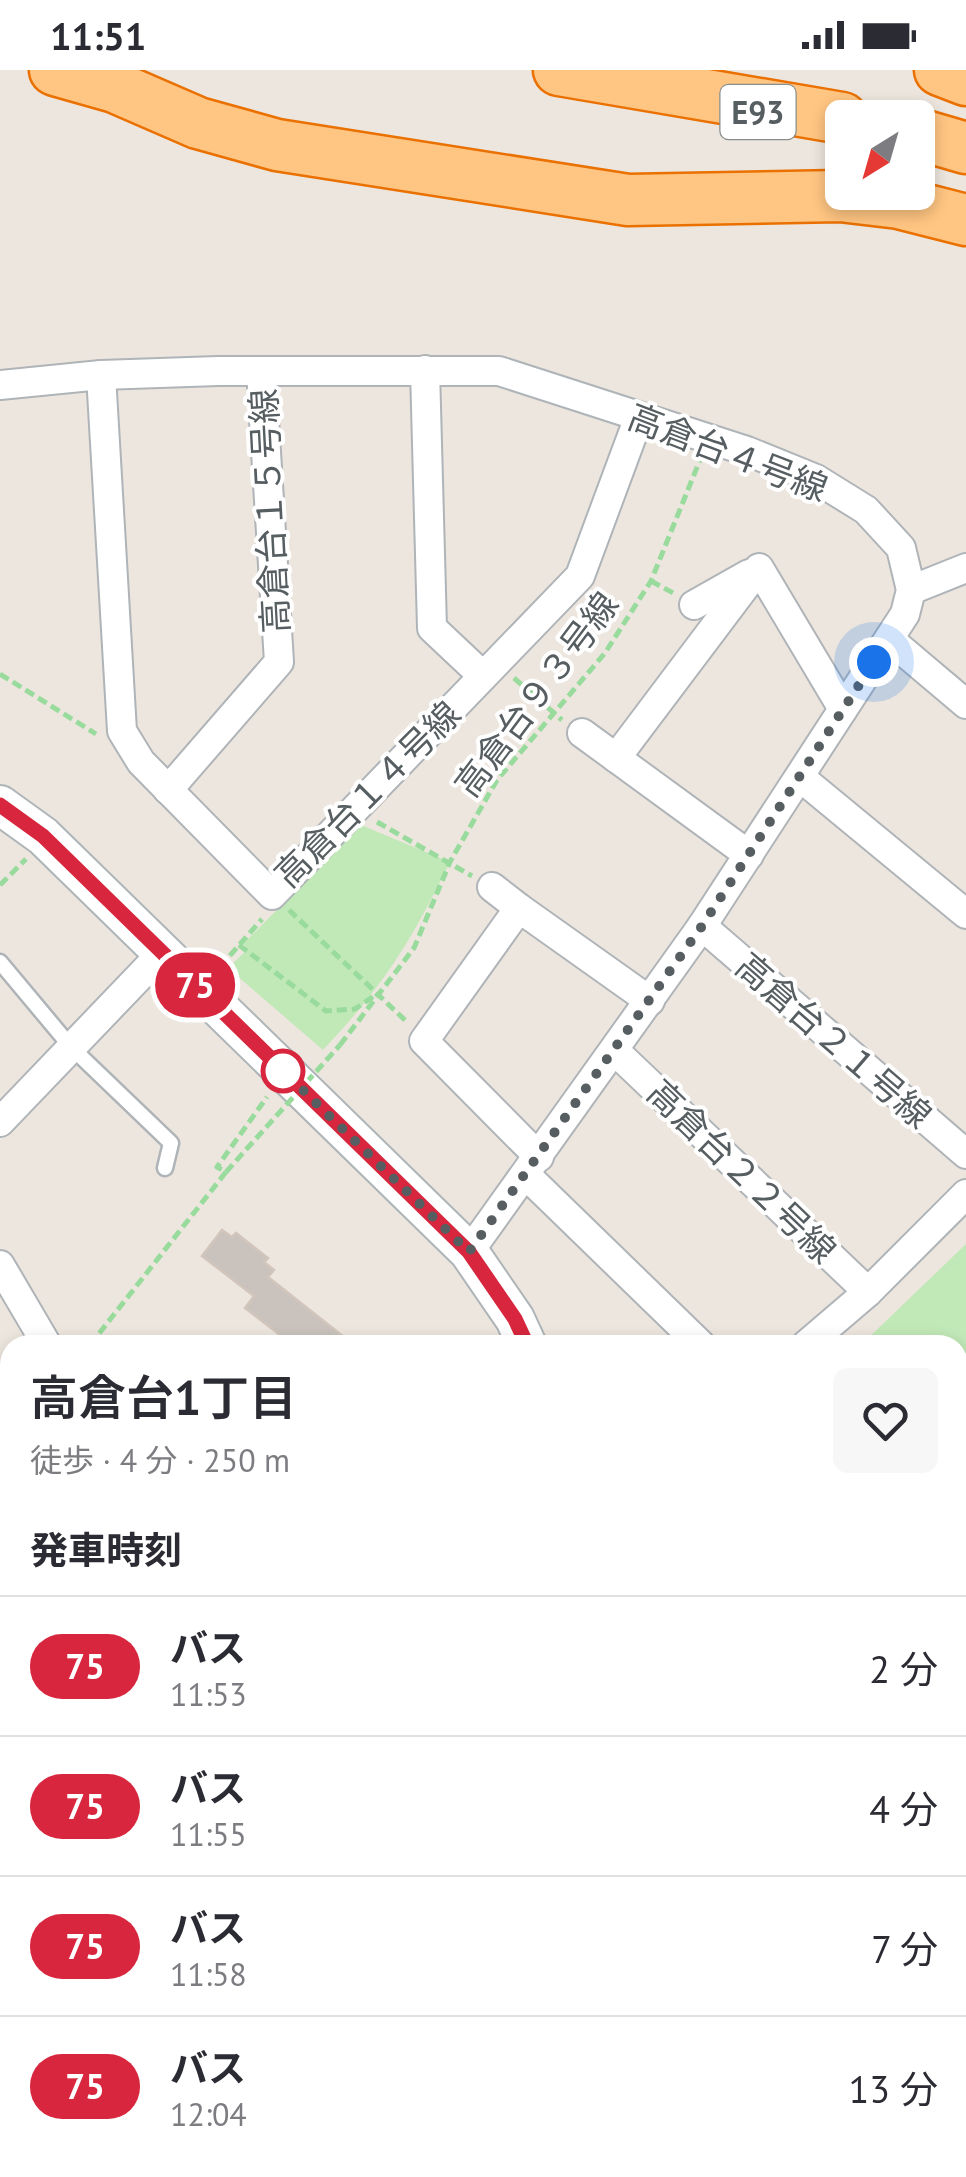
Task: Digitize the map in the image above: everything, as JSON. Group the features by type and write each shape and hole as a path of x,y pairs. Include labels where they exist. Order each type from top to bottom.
{"highway":[{"path":"55,70 115,87 198,123 278,146 628,200 840,196 899,203 966,220"},
{"name":"E93","path":"559,70 825,115"},
{"path":"940,70 966,80"},
{"name":"E93","path":"671,90 748,108 825,136"},
{"path":"935,139 966,148"},
{"path":"935,182 966,196"}],"street":[{"path":"425,370 432,628 490,669"},
{"name":"高倉台１５号線","path":"168,790 278,662 261,371"},
{"name":"高倉台４号線","path":"0,385 101,375 499,371 708,439 816,479 866,510 900,548 910,590"},
{"name":"高倉台１４号線","path":"101,375 122,731 141,762 272,895 580,576 639,417"},
{"path":"694,605 759,568"},
{"path":"759,568 844,709"},
{"path":"616,758 759,568"},
{"path":"469,1252 702,926 905,614 910,590 966,568"},
{"path":"888,639 966,704"},
{"path":"582,733 749,854"},
{"path":"800,776 966,914"},
{"path":"0,805 43,836 469,1252 522,1335"},
{"path":"492,887 650,1001"},
{"path":"519,908 424,1041 532,1166 692,1335"},
{"name":"高倉台２１号線","path":"702,926 966,1154"},
{"path":"0,1122 162,954"},
{"name":"高倉台２２号線","path":"615,1051 868,1292"},
{"path":"818,1335 868,1292 966,1194"},
{"path":"0,1265 41,1335"}],"lane":[{"path":"0,962 72,1047 171,1144 165,1168"}],"path":[{"name":"高倉台９３号線","path":"98,1335 226,1172 340,1046 414,948 450,862 497,780 605,653 651,581 708,439"},
{"path":"490,669 552,714"},
{"path":"0,674 141,762"},
{"path":"355,810 450,862"},
{"path":"0,885 28,858"},
{"path":"216,972 272,908 272,895"},
{"path":"272,895 380,992 424,1041"},
{"path":"240,945 326,1011 355,1008 380,992"},
{"path":"226,1172 216,1167 268,1095"}],"green space":[{"path":"361,825 450,862 395,962 323,1050 228,968 248,949 243,944"},
{"path":"966,1244 966,1335 871,1335"}],"building":[{"path":"222,1230 232,1237 236,1233 268,1258 264,1262 274,1270 268,1277 341,1335 280,1335 245,1308 254,1296 202,1256"}],"bus line":[{"name":"75","path":"0,805 43,836 469,1252 522,1335"}],"route":[{"path":"283,1071 274,1062 469,1252 702,926 874,662"}]}
